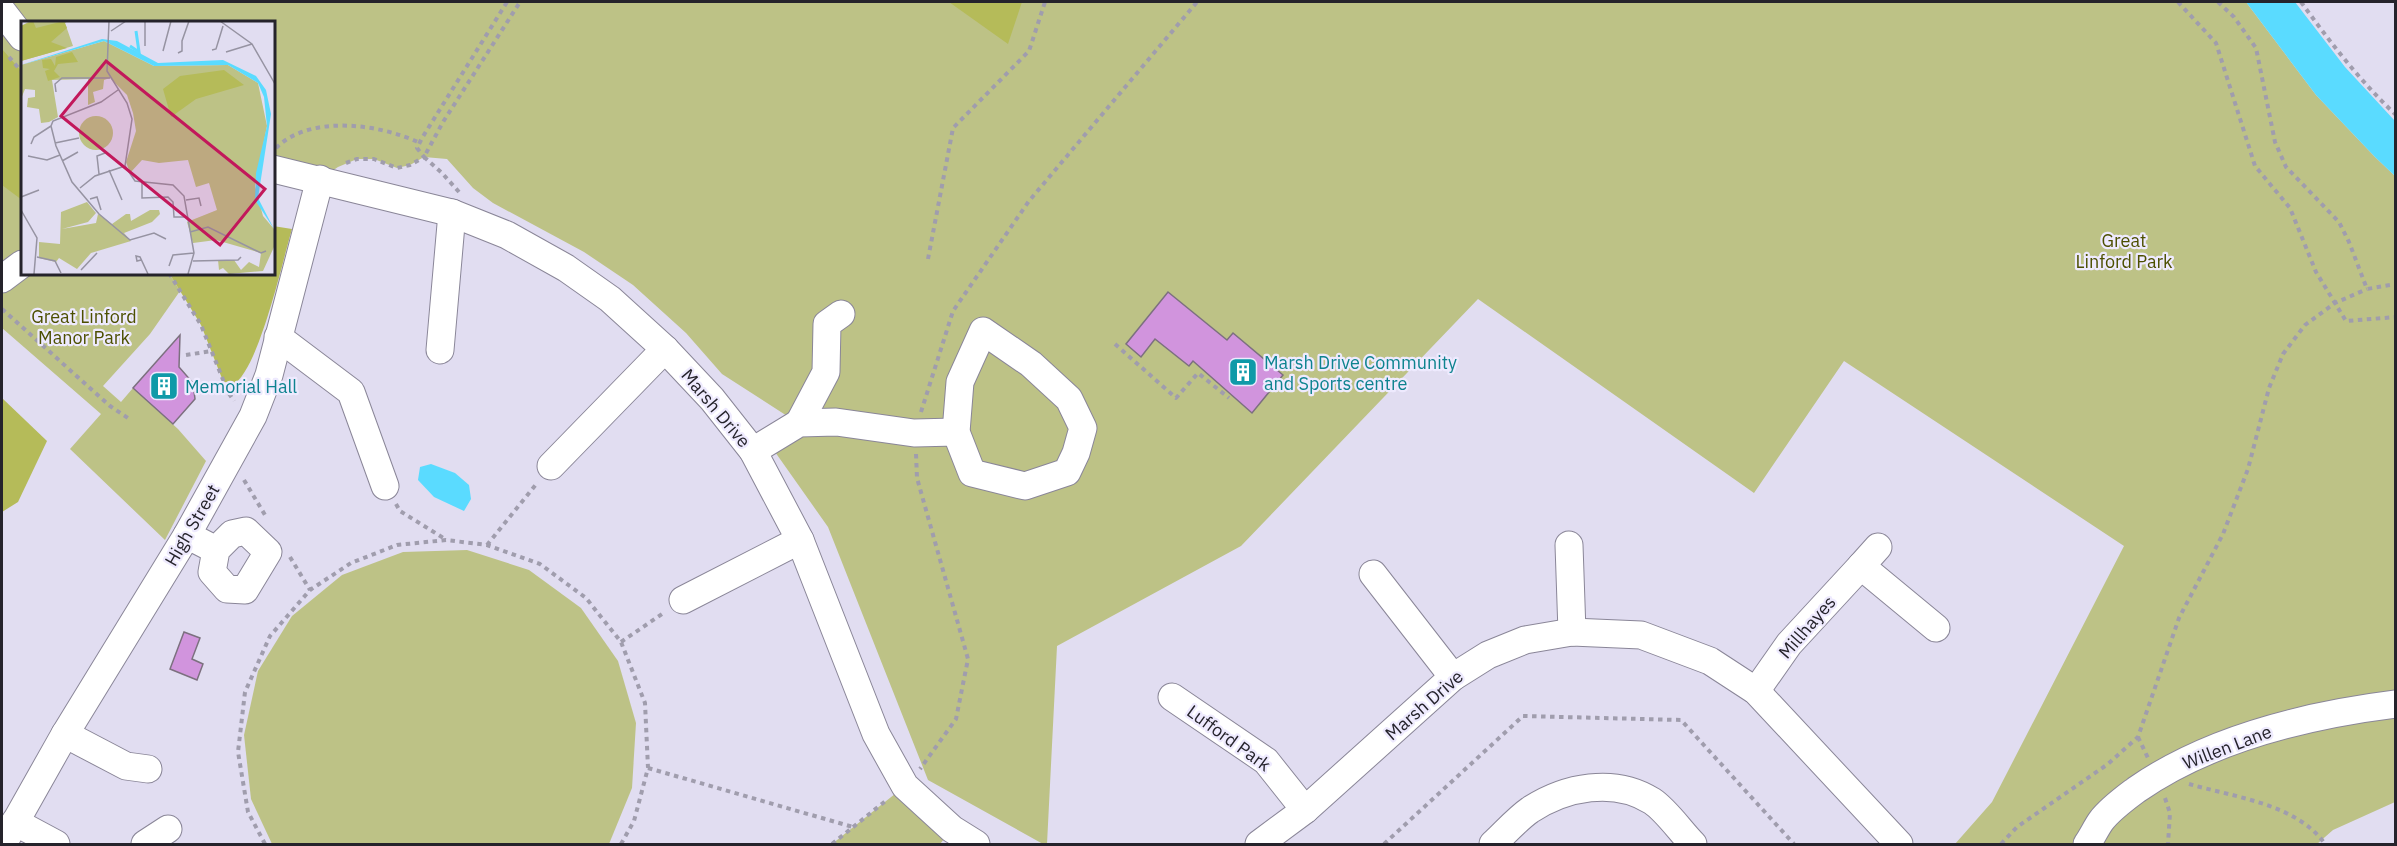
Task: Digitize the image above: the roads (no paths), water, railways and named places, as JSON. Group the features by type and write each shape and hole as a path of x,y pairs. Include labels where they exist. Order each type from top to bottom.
{"street":[{"path":"2,11 21,36"},
{"name":"Marsh Drive","path":"274,169 459,216 507,235 566,268 610,299 664,349 712,399 753,451 800,540 876,734 905,786 946,837 976,844"},
{"name":"High Street","path":"9,833 65,734 188,535 253,417 268,375 320,179"},
{"path":"440,350 459,216"},
{"path":"2,279 21,265"},
{"path":"799,423 826,372 827,324 841,314"},
{"path":"983,331 1031,364 1069,399 1083,428 1076,453 1067,472 1025,486 972,473 956,432 960,382 983,331"},
{"path":"278,337 351,392 385,486"},
{"path":"551,466 664,349"},
{"path":"753,451 799,423 836,422 914,433 956,432"},
{"path":"188,535 216,550"},
{"path":"683,600 800,540"},
{"path":"1569,545 1572,632"},
{"name":"Millhayes","path":"1756,691 1789,644 1870,556 1936,628"},
{"path":"1373,574 1453,677"},
{"name":"Marsh Drive","path":"1259,844 1305,810 1453,677 1488,655 1525,640 1572,632 1641,635 1710,661 1756,691 1887,841"},
{"name":"Lufford Park","path":"1172,697 1266,761 1305,810"},
{"name":"Willen Lane","path":"2087,844 2102,819 2124,799 2160,773 2277,727 2341,711 2396,704"},
{"path":"65,734 126,766 148,769"},
{"path":"1493,844 1528,812 1553,797 1575,790 1624,788 1653,802 1693,844"},
{"path":"145,844 168,830"},
{"path":"9,833 56,844"}],"water":[{"path":"2246,2 2295,2 2345,67 2395,121 2395,176 2316,95"},
{"path":"431,464 455,473 469,485 471,499 464,511 434,497 418,480 420,467"}],"place":[{"name":"Marsh Drive Community and Sports centre","path":"1243,372"},
{"name":"Memorial Hall","path":"164,386"}],"park label":[{"name":"Great Linford Park","path":"2124,250"},
{"name":"Great Linford Manor Park","path":"84,326"}]}
